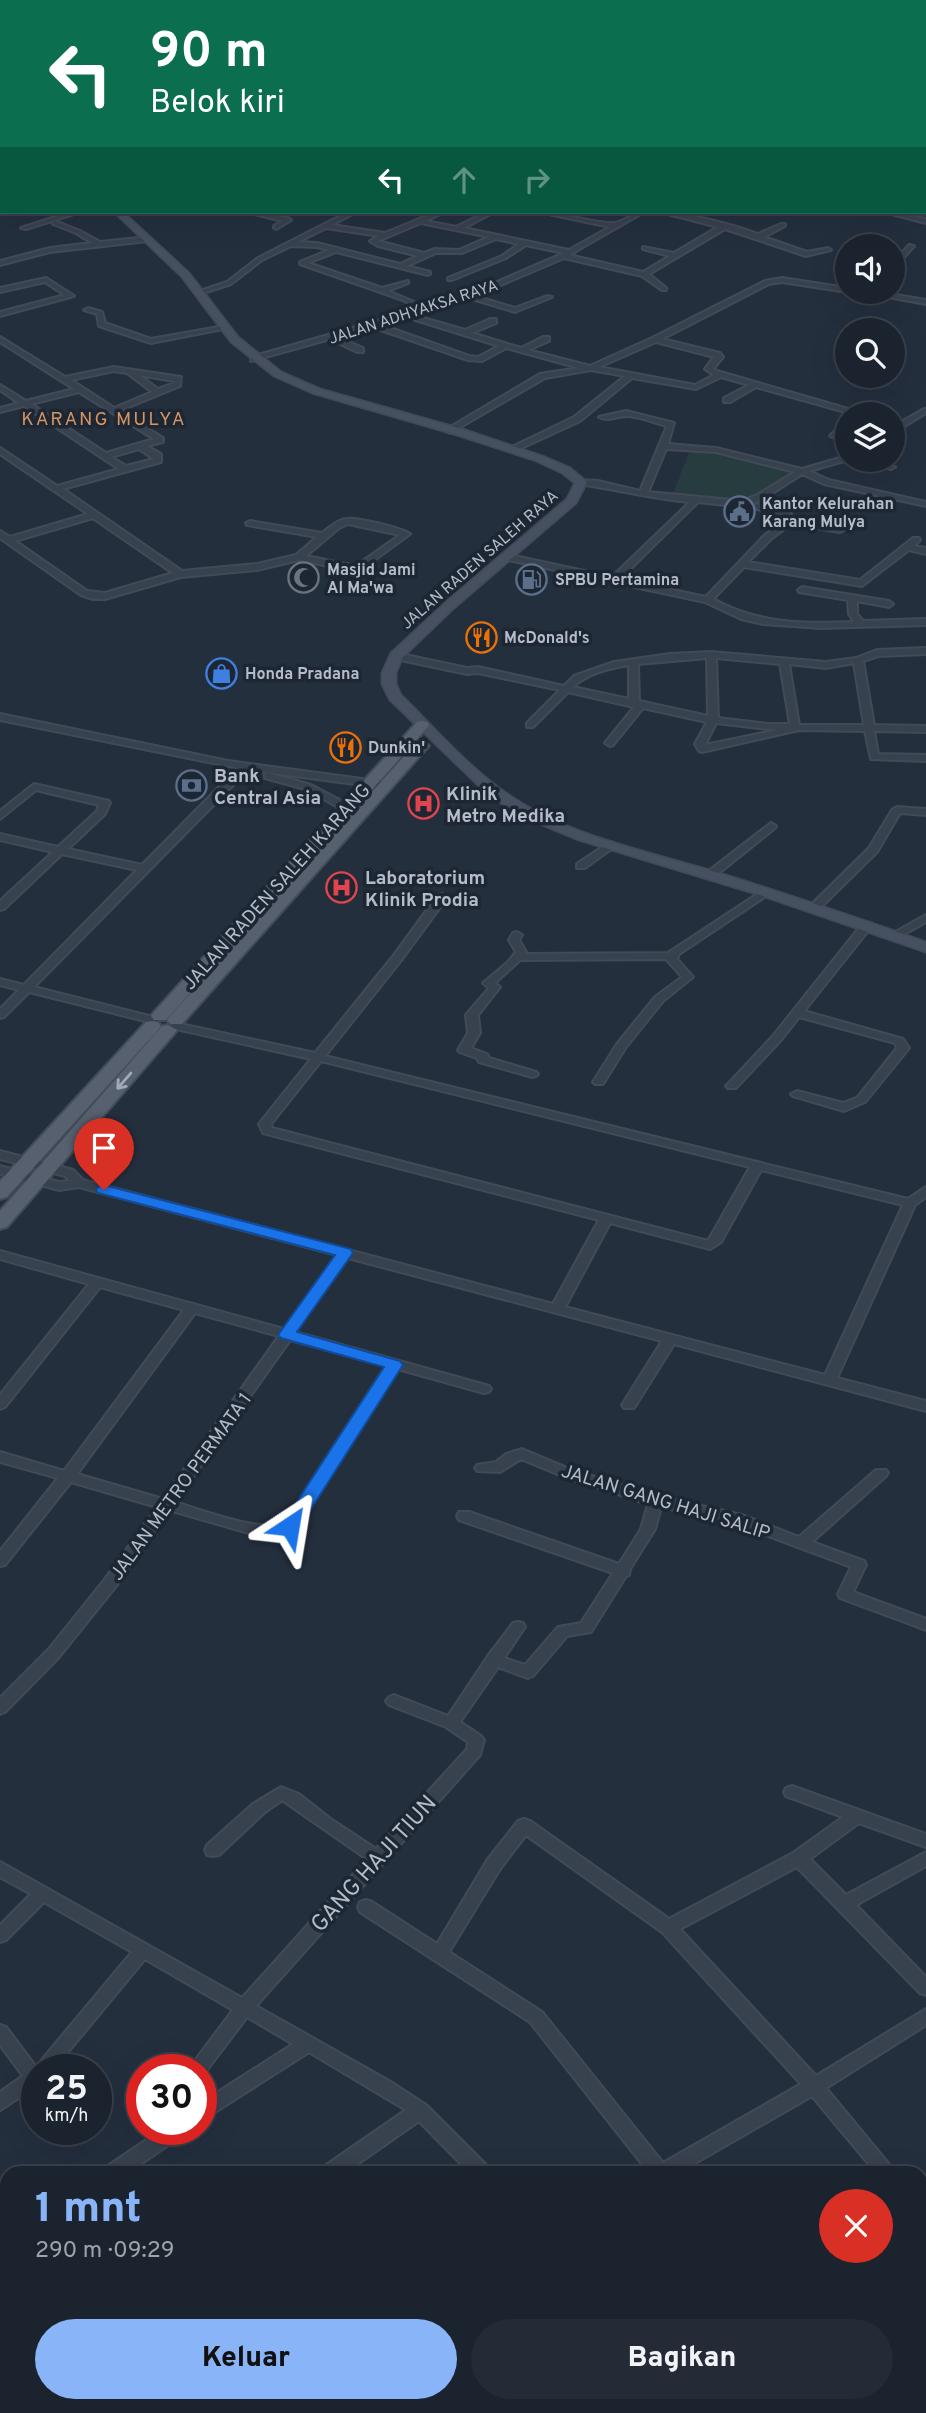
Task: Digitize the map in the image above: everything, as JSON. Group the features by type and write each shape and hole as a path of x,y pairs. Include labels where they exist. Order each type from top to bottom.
{"main road":[{"name":"JALAN RADEN SALEH RAYA","path":"120,214 200,292 224,328 254,359 288,381 513,450 566,469 581,482 572,501 450,605 399,654 389,673 389,684 395,697 427,730 509,802 572,832 867,925 926,947"},
{"name":"JALAN RADEN SALEH KARANG","path":"0,1223 43,1174 164,1023 427,730"},
{"name":"JALAN RADEN SALEH KARANG","path":"0,1193 14,1169 164,1023"}],"street":[{"path":"24,228 70,214"},
{"path":"261,214 288,220 272,225 307,235"},
{"path":"200,292 233,281 260,260 349,214"},
{"path":"426,256 380,246 373,241 438,214"},
{"path":"457,229 484,214"},
{"path":"553,214 617,226"},
{"name":"JALAN ADHYAKSA RAYA","path":"254,359 469,296 563,256 638,214"},
{"path":"687,214 806,254 828,250"},
{"path":"896,214 926,221"},
{"path":"423,222 571,251"},
{"path":"55,223 99,245"},
{"path":"758,237 783,225"},
{"path":"326,226 388,236"},
{"path":"644,274 725,226"},
{"path":"51,233 69,228"},
{"path":"403,265 438,250 462,251 495,237"},
{"path":"0,261 57,249 148,239"},
{"path":"450,279 504,257 526,242"},
{"path":"289,244 317,245 428,273"},
{"path":"905,253 911,246"},
{"path":"645,248 674,255"},
{"path":"335,250 302,263 425,309"},
{"path":"563,256 644,274 664,289"},
{"path":"0,290 46,280 71,296 0,314"},
{"path":"450,431 543,376 591,368 655,340 767,282 782,280 835,288"},
{"path":"381,291 406,282"},
{"path":"469,296 516,310 549,297"},
{"path":"905,299 926,302"},
{"path":"88,310 100,313 102,324 151,341 224,328"},
{"path":"407,315 521,350 630,376 696,387 720,375"},
{"path":"465,332 493,321"},
{"path":"374,325 468,358 479,359 506,345"},
{"path":"332,337 360,350"},
{"path":"521,350 545,339"},
{"path":"0,340 160,440 105,456"},
{"path":"655,340 717,355 719,357 709,369 720,375 835,406"},
{"path":"66,379 110,369 178,379 177,384 115,410"},
{"path":"127,370 158,393"},
{"path":"513,450 577,419 630,376"},
{"path":"727,400 756,384"},
{"path":"0,387 125,469"},
{"path":"0,410 81,389"},
{"path":"905,420 924,411"},
{"path":"603,417 626,413 671,425 652,464 643,494"},
{"path":"663,421 670,414"},
{"path":"905,426 917,429"},
{"path":"663,446 716,450 802,471 827,482 926,504"},
{"path":"55,489 158,460 158,456 142,447"},
{"path":"0,450 180,574"},
{"path":"744,503 760,497 802,471 835,461"},
{"path":"581,482 602,482 643,494 744,503 784,514 789,521 839,530"},
{"path":"615,579 696,500"},
{"path":"3,536 91,512"},
{"path":"3,536 84,593 105,596 180,574 257,567 299,557 358,569 406,534 353,521 341,523 299,557"},
{"path":"708,600 768,537 789,521"},
{"path":"250,523 324,536"},
{"path":"742,564 862,583 916,540"},
{"path":"908,547 926,551"},
{"path":"506,557 708,600 719,607 766,623 812,626 926,622"},
{"path":"802,590 889,604"},
{"path":"852,598 853,614 860,624"},
{"path":"530,725 577,678 594,670 634,661 711,655 826,665 859,660 877,653 926,651"},
{"path":"399,654 467,671 478,670 713,720 795,729 926,729"},
{"path":"711,655 713,720 699,748 716,748 795,729"},
{"path":"859,660 874,757 926,758"},
{"path":"610,743 637,705 634,661"},
{"path":"784,663 795,729"},
{"path":"0,717 228,764 322,779 377,784"},
{"path":"245,767 308,787 355,808"},
{"path":"0,1015 245,767"},
{"path":"0,816 34,787 103,802 101,812 0,907"},
{"path":"814,908 873,850 897,810 926,812"},
{"path":"710,875 771,826"},
{"path":"0,837 145,869"},
{"path":"581,866 610,845"},
{"path":"519,957 670,956 765,892"},
{"path":"442,897 398,957 265,1124 267,1130 710,1245 715,1242 757,1167"},
{"path":"895,935 926,918"},
{"path":"732,1086 778,1038 867,925"},
{"path":"517,936 514,940 521,948 519,957 488,983 495,987 472,1015 474,1033 464,1050 483,1056 483,1060 493,1065 531,1074"},
{"path":"599,1082 621,1046 659,999 688,977 670,956"},
{"path":"0,982 910,1203"},
{"path":"797,1013 899,1041 903,1048 861,1100 844,1107 797,1094"},
{"path":"0,1155 14,1169 43,1174 59,1186 79,1184 926,1406"},
{"path":"828,1381 910,1203 926,1191"},
{"path":"556,1309 606,1219"},
{"name":"JALAN METRO PERMATA 1","path":"0,1708 54,1653 166,1507 345,1253"},
{"path":"0,1255 484,1389"},
{"path":"0,1404 97,1282"},
{"path":"0,1560 67,1477 192,1308"},
{"path":"629,1405 670,1339"},
{"path":"0,1457 166,1507 259,1531 281,1532 290,1526 394,1365"},
{"name":"JALAN GANG HAJI SALIP","path":"482,1468 500,1467 511,1457 523,1454 567,1473 656,1501 737,1519 859,1565 845,1594 926,1625"},
{"path":"801,1543 881,1473"},
{"path":"493,1660 528,1672 563,1631 586,1628 648,1529 656,1501"},
{"path":"464,1516 624,1571"},
{"path":"394,1701 451,1723 518,1627"},
{"name":"GANG HAJI TIUN","path":"209,2054 243,2007 475,1751 476,1740 451,1723"},
{"path":"213,1850 259,1808 281,1793 379,1858"},
{"path":"792,1793 926,1841"},
{"path":"668,1927 799,1858 857,1816"},
{"path":"440,1953 494,1864 524,1825 668,1927 814,2086 881,2166"},
{"path":"799,1858 926,1988"},
{"path":"844,1904 926,1858"},
{"path":"0,1869 309,2043 420,2109 475,2166"},
{"path":"0,1935 43,1893"},
{"path":"366,1907 536,2017 655,2166"},
{"path":"56,2054 143,1950"},
{"path":"673,2166 814,2086 926,2016"},
{"path":"0,2032 21,2056"},
{"path":"217,2103 309,2043"},
{"path":"0,2102 21,2087"},
{"path":"339,2166 420,2109"},
{"path":"122,2166 150,2145"}],"green space":[{"path":"690,450 716,452 798,471 758,497 743,503 672,496"}],"place":[{"name":"Kantor Kelurahan Karang Mulya","path":"739,512"},
{"name":"Masjid Jami Al Ma'wa","path":"304,578"},
{"name":"SPBU Pertamina","path":"532,579"},
{"name":"McDonald's","path":"481,637"},
{"name":"Honda Pradana","path":"222,673"},
{"name":"Dunkin'","path":"345,747"},
{"name":"Bank Central Asia","path":"191,786"},
{"name":"Klinik Metro Medika","path":"423,804"},
{"name":"Laboratorium Klinik Prodia","path":"342,888"}],"district":[{"name":"KARANG MULYA","path":"104,418"}],"route":[{"path":"104,1190 345,1253 286,1335 394,1365 290,1526"}]}
